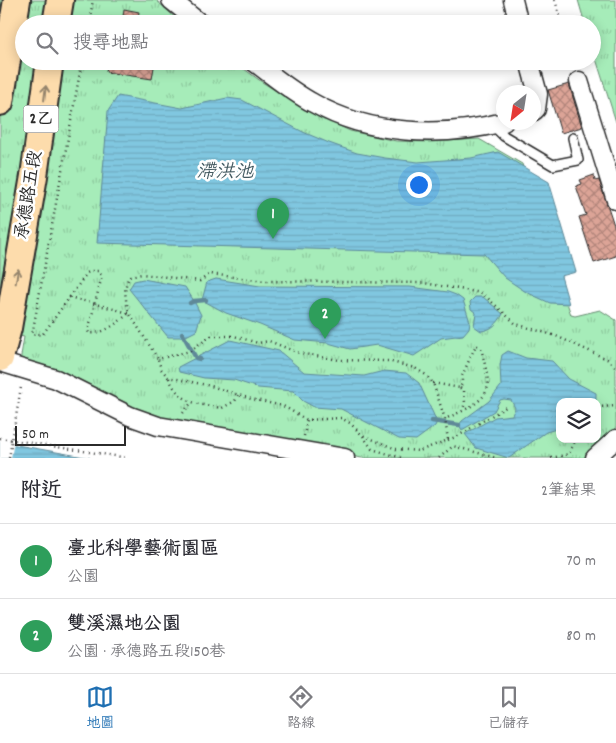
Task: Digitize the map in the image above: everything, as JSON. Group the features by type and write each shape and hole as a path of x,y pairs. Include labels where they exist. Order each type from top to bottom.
{"main road":[{"name":"2乙","path":"0,102 17,0"},
{"path":"58,15 60,0"},
{"name":"承德路五段","path":"0,360 8,328 34,176 49,70"}],"street":[{"path":"171,0 190,15"},
{"path":"513,0 517,15"},
{"path":"266,70 312,103 351,121 396,130 464,129 496,123"},
{"path":"531,70 536,85"},
{"path":"579,82 616,200"},
{"path":"0,360 24,370 56,378 130,416 158,426 345,458"},
{"path":"595,458 616,439"}],"lane":[{"path":"501,130 504,136 553,165 578,160 573,138"}],"path":[{"path":"90,15 93,0"},
{"path":"555,0 559,15"},
{"path":"80,70 32,335 43,334 68,297 87,273 91,271 98,271 102,276 89,333 93,334 114,325 129,313"},
{"path":"240,394 235,401 222,408 191,403 182,397 172,386 129,313 125,283 130,276 142,274 200,281 210,274 265,281 424,283 482,294 516,324 556,336 609,360 616,369"},
{"path":"68,297 129,313"},
{"path":"158,360 191,350 211,336 234,336 258,342 269,341 299,353 339,360 388,361 415,368 426,375 432,383 445,422 448,440"},
{"path":"445,422 478,402 485,391 488,383 481,348 477,345 462,376 460,388"},
{"path":"168,377 283,406 307,420 341,418 350,423 372,449 402,458"},
{"path":"432,383 460,388 464,391 465,398 462,410"},
{"path":"9,458 21,387"},
{"path":"601,407 616,406"},
{"path":"362,435 396,449 419,450 458,436 506,407"},
{"path":"0,438 128,458"},
{"path":"550,458 569,454 574,443"},
{"path":"439,458 453,446 496,458"}],"green space":[{"path":"0,0 156,0 172,15 15,15 15,70 245,70 310,112 350,131 396,141 430,142 479,139 522,164 571,315 575,316 600,310 616,320 616,427 595,452 583,458 362,458 163,423 20,362 24,337 0,332"},
{"path":"578,0 616,0 616,122 600,70 601,15 582,15"}],"water":[{"name":"滯洪池","path":"118,96 182,108 227,98 242,100 303,132 329,143 357,153 385,158 418,162 471,158 498,152 549,182 576,272 561,276 569,304 550,303 526,292 505,278 484,254 97,243 108,111"},
{"path":"143,279 185,287 201,315 196,331 184,337 168,337 129,289 134,281"},
{"path":"216,279 260,286 410,287 448,292 463,300 470,322 469,328 463,335 441,338 414,356 377,345 350,349 328,343 295,340 226,313 202,300 207,282"},
{"path":"475,297 483,297 503,314 491,328 481,331 474,326 476,313 471,309 470,302"},
{"path":"230,340 279,351 304,372 364,376 384,371 406,373 419,383 437,422 435,426 416,440 399,439 341,409 314,407 303,401 293,391 258,388 234,380 204,378 179,372 178,367"},
{"path":"508,351 526,358 552,361 569,379 596,393 596,398 556,398 556,429 546,432 509,458 476,448 465,434 495,417 512,415 515,408 511,400 500,400 494,411 462,430 459,425 489,401 501,386 500,365 502,355"},
{"path":"0,442 90,458 0,458"}],"pier":[{"path":"0,439 14,442 11,458 0,458"}],"building":[{"path":"124,9 139,12 138,15 123,15"},
{"path":"106,70 154,70 152,79 106,72"},
{"path":"569,84 582,127 561,133 548,90"},
{"path":"594,175 595,181 599,180 616,231 616,256 594,263 579,217 586,215 576,186 582,184 580,180"}],"waterway":[{"path":"190,303 206,300"},
{"path":"182,333 196,358 200,359"},
{"path":"432,421 459,425"}],"place":[{"name":"臺北科學藝術園區","path":"273,239"},
{"name":"雙溪濕地公園","path":"325,339"}]}
